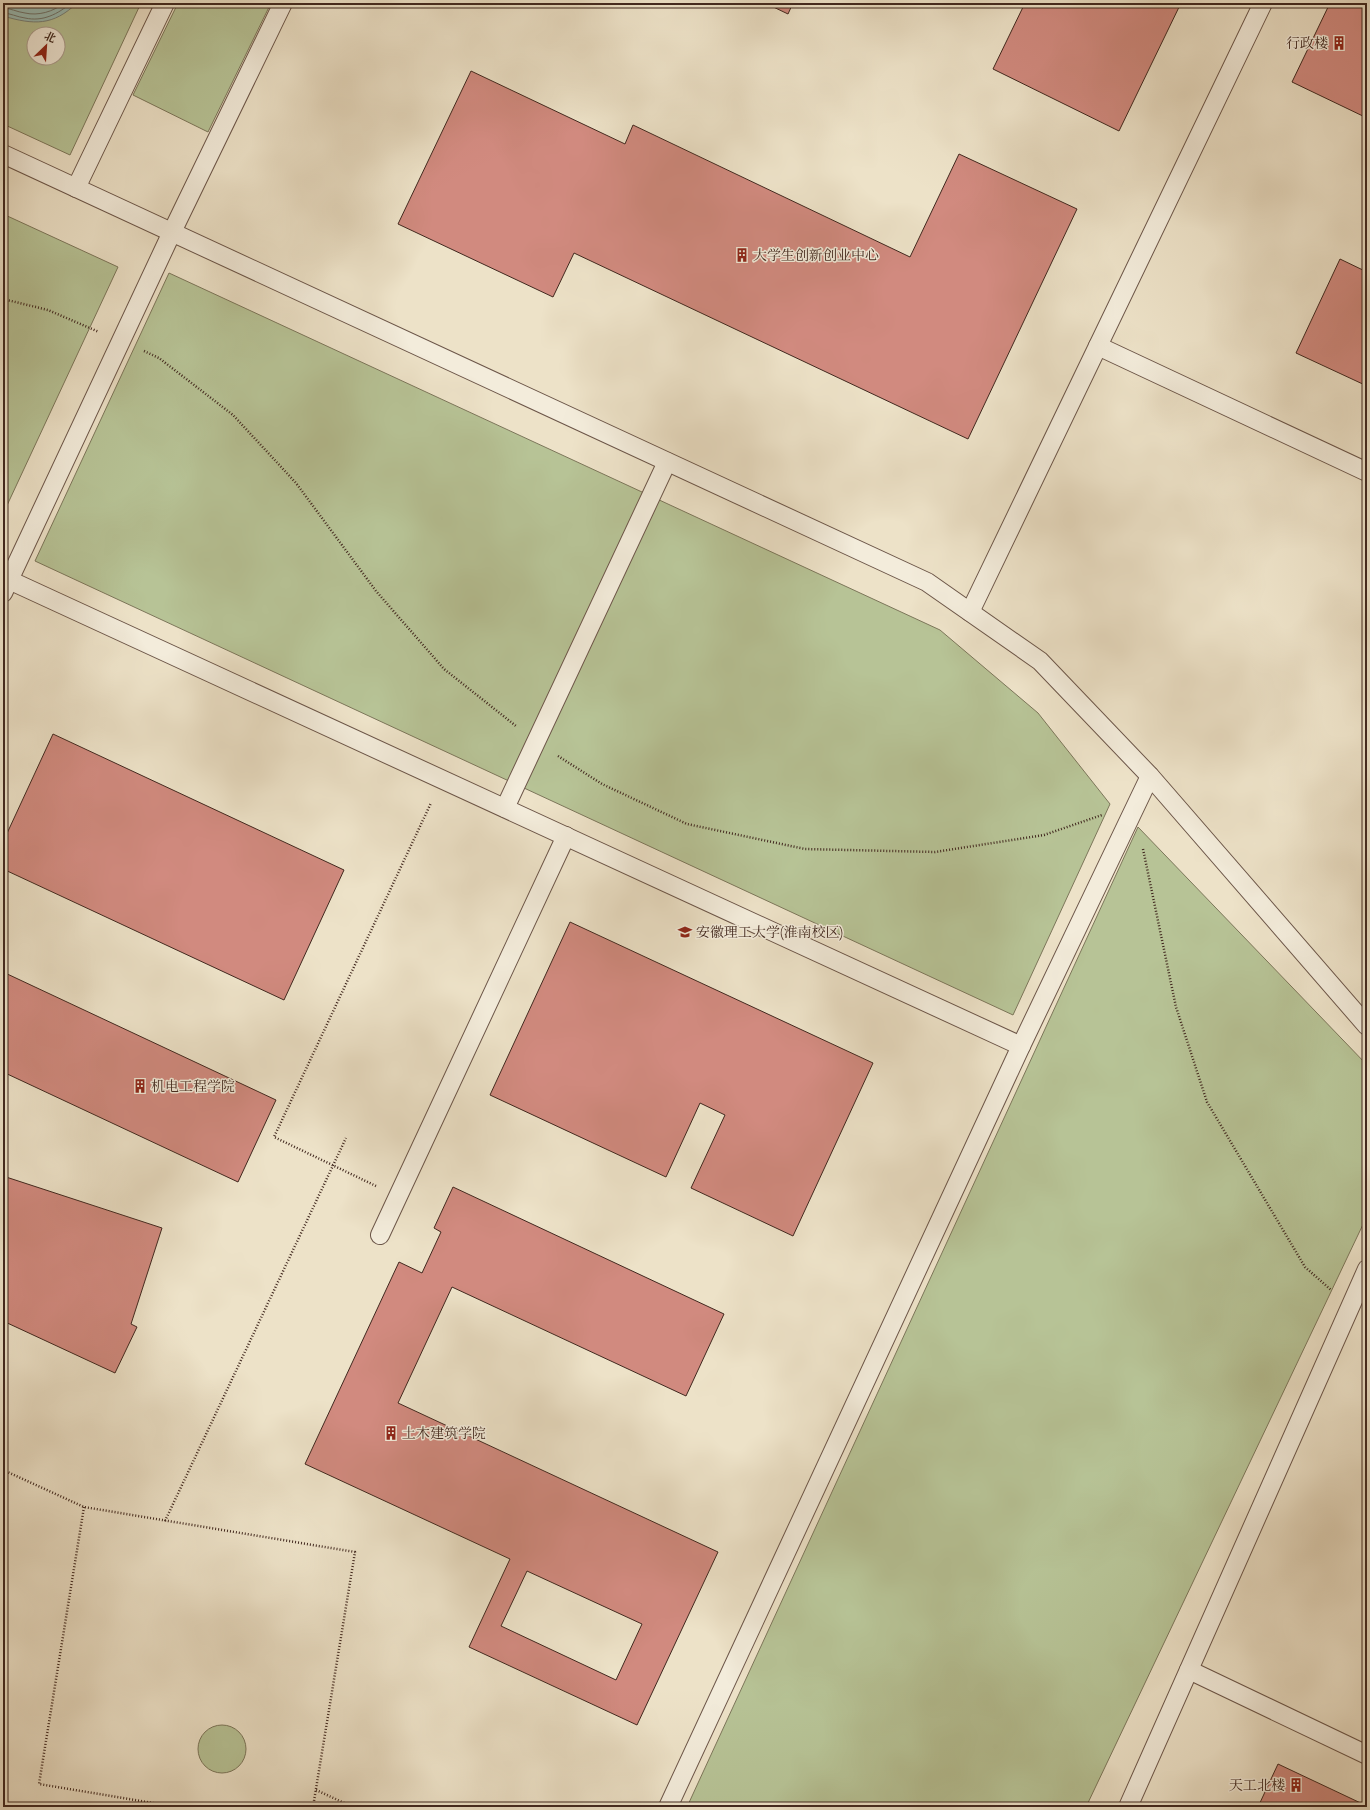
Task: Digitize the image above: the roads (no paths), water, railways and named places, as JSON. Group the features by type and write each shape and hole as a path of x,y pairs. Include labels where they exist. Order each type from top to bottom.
{"lane":[{"path":"76,188 165,3"},
{"path":"283,3 172,232 6,586 442,779 1021,1046"},
{"path":"970,612 1263,3"},
{"path":"3,154 927,582 1040,661 1150,776 1367,1026"},
{"path":"1098,346 1367,472"},
{"path":"505,808 667,462"},
{"path":"668,1807 1021,1046 1150,776"},
{"path":"380,1235 566,836"},
{"path":"1128,1807 1367,1270"},
{"path":"1188,1670 1367,1754"}],"water":[{"path":"3,3 77,3 68,11 51,20 34,22 3,16"}],"place":[{"name":"行政楼","path":"1339,43"},
{"name":"大学生创新创业中心","path":"742,255"},
{"name":"安徽理工大学(淮南校区)","path":"685,932"},
{"name":"机电工程学院","path":"140,1086"},
{"name":"土木建筑学院","path":"391,1433"},
{"name":"天工北楼","path":"1296,1785"}]}
